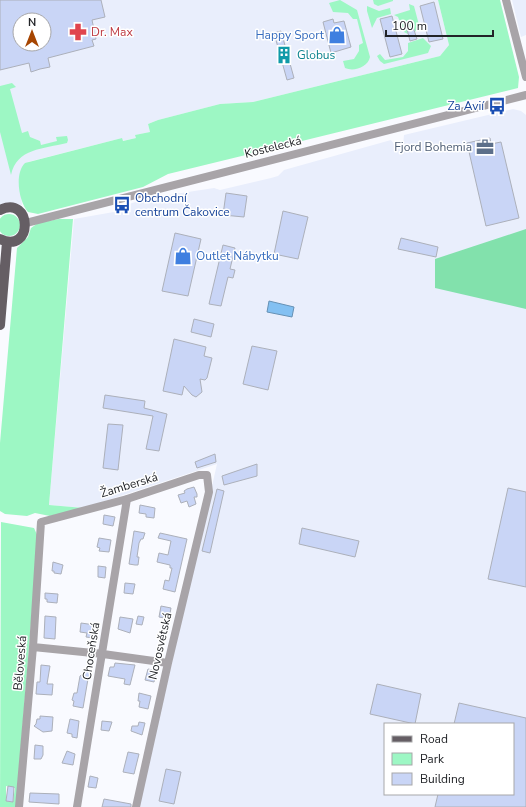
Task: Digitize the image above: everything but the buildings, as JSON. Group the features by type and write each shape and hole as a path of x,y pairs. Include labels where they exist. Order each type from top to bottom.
{"main road":[{"path":"0,210 6,208 15,209 22,213 26,222 26,228 20,238 14,241 3,240 0,325"}],"street":[{"path":"506,0 526,77"},
{"name":"Kostelecká","path":"26,222 526,95"},
{"name":"Žamberská","path":"41,522 128,499 198,475 207,475 209,492"},
{"name":"Novosvětská","path":"136,807 168,663 209,492"},
{"name":"Choceňská","path":"77,807 128,499"},
{"name":"Běloveská","path":"19,807 34,647 41,522"},
{"path":"34,647 103,654 168,663"}],"shaded area":[{"path":"0,0 438,0 449,45 440,56 253,102 220,104 148,124 150,132 136,135 136,138 122,141 122,138 28,162 20,187 22,205 9,203 0,205"},
{"path":"512,0 526,0 526,35 521,37"},
{"path":"513,109 521,111 526,115 526,807 139,807 217,464 84,508 49,505 74,219 125,210 129,204 149,198 214,188 220,190 271,178 278,176 284,170 391,140 396,147 403,145 404,135"}],"green space":[{"path":"340,0 357,10 370,57 367,64 360,68 345,68 343,61 354,59 359,51 359,45 363,43 357,19 353,19 348,13 333,12 329,3"},
{"path":"373,0 393,1 378,6 374,4"},
{"path":"438,0 500,0 519,77 518,88 168,174 143,187 38,214 28,212 22,202 19,181 22,168 25,163 122,138 123,141 136,138 135,135 150,132 148,124 220,104 253,102 440,56 449,45"},
{"path":"409,4 414,6 419,25 415,32 413,27 407,29 408,34 404,32 398,17 394,15 410,10"},
{"path":"367,6 379,11 390,8 391,14 377,18 372,28"},
{"path":"423,38 431,46 428,53 384,64 377,56 380,54 385,60 403,57 408,51 408,43"},
{"path":"12,83 16,87 10,89 22,133 28,131 30,137 40,141 41,145 57,141 56,137 67,136 68,140 67,143 32,151 25,155 19,159 14,166 11,175 0,132 0,86"},
{"path":"9,214 17,217 20,225 17,233 9,236 1,233 -1,229 -1,221 1,217"},
{"path":"59,219 73,219 49,505 84,508 50,516 35,513 27,516 5,514 0,511 0,443 17,248 28,237 31,228 38,223"},
{"path":"526,229 526,309 435,288 435,259"},
{"path":"1,522 34,528 38,537 16,807 0,807","holes":["6,786 15,788 13,802 6,801"]}],"water":[{"path":"269,301 294,307 292,317 267,312"}],"place":[{"name":"Dr. Max","path":"78,32"},
{"name":"Happy Sport","path":"337,35"},
{"name":"Globus","path":"284,55"},
{"name":"Za Avií","path":"497,106"},
{"name":"Fjord Bohemia","path":"485,147"},
{"name":"Obchodní centrum Čakovice","path":"122,205"},
{"name":"Outlet Nábytku","path":"183,256"}]}
